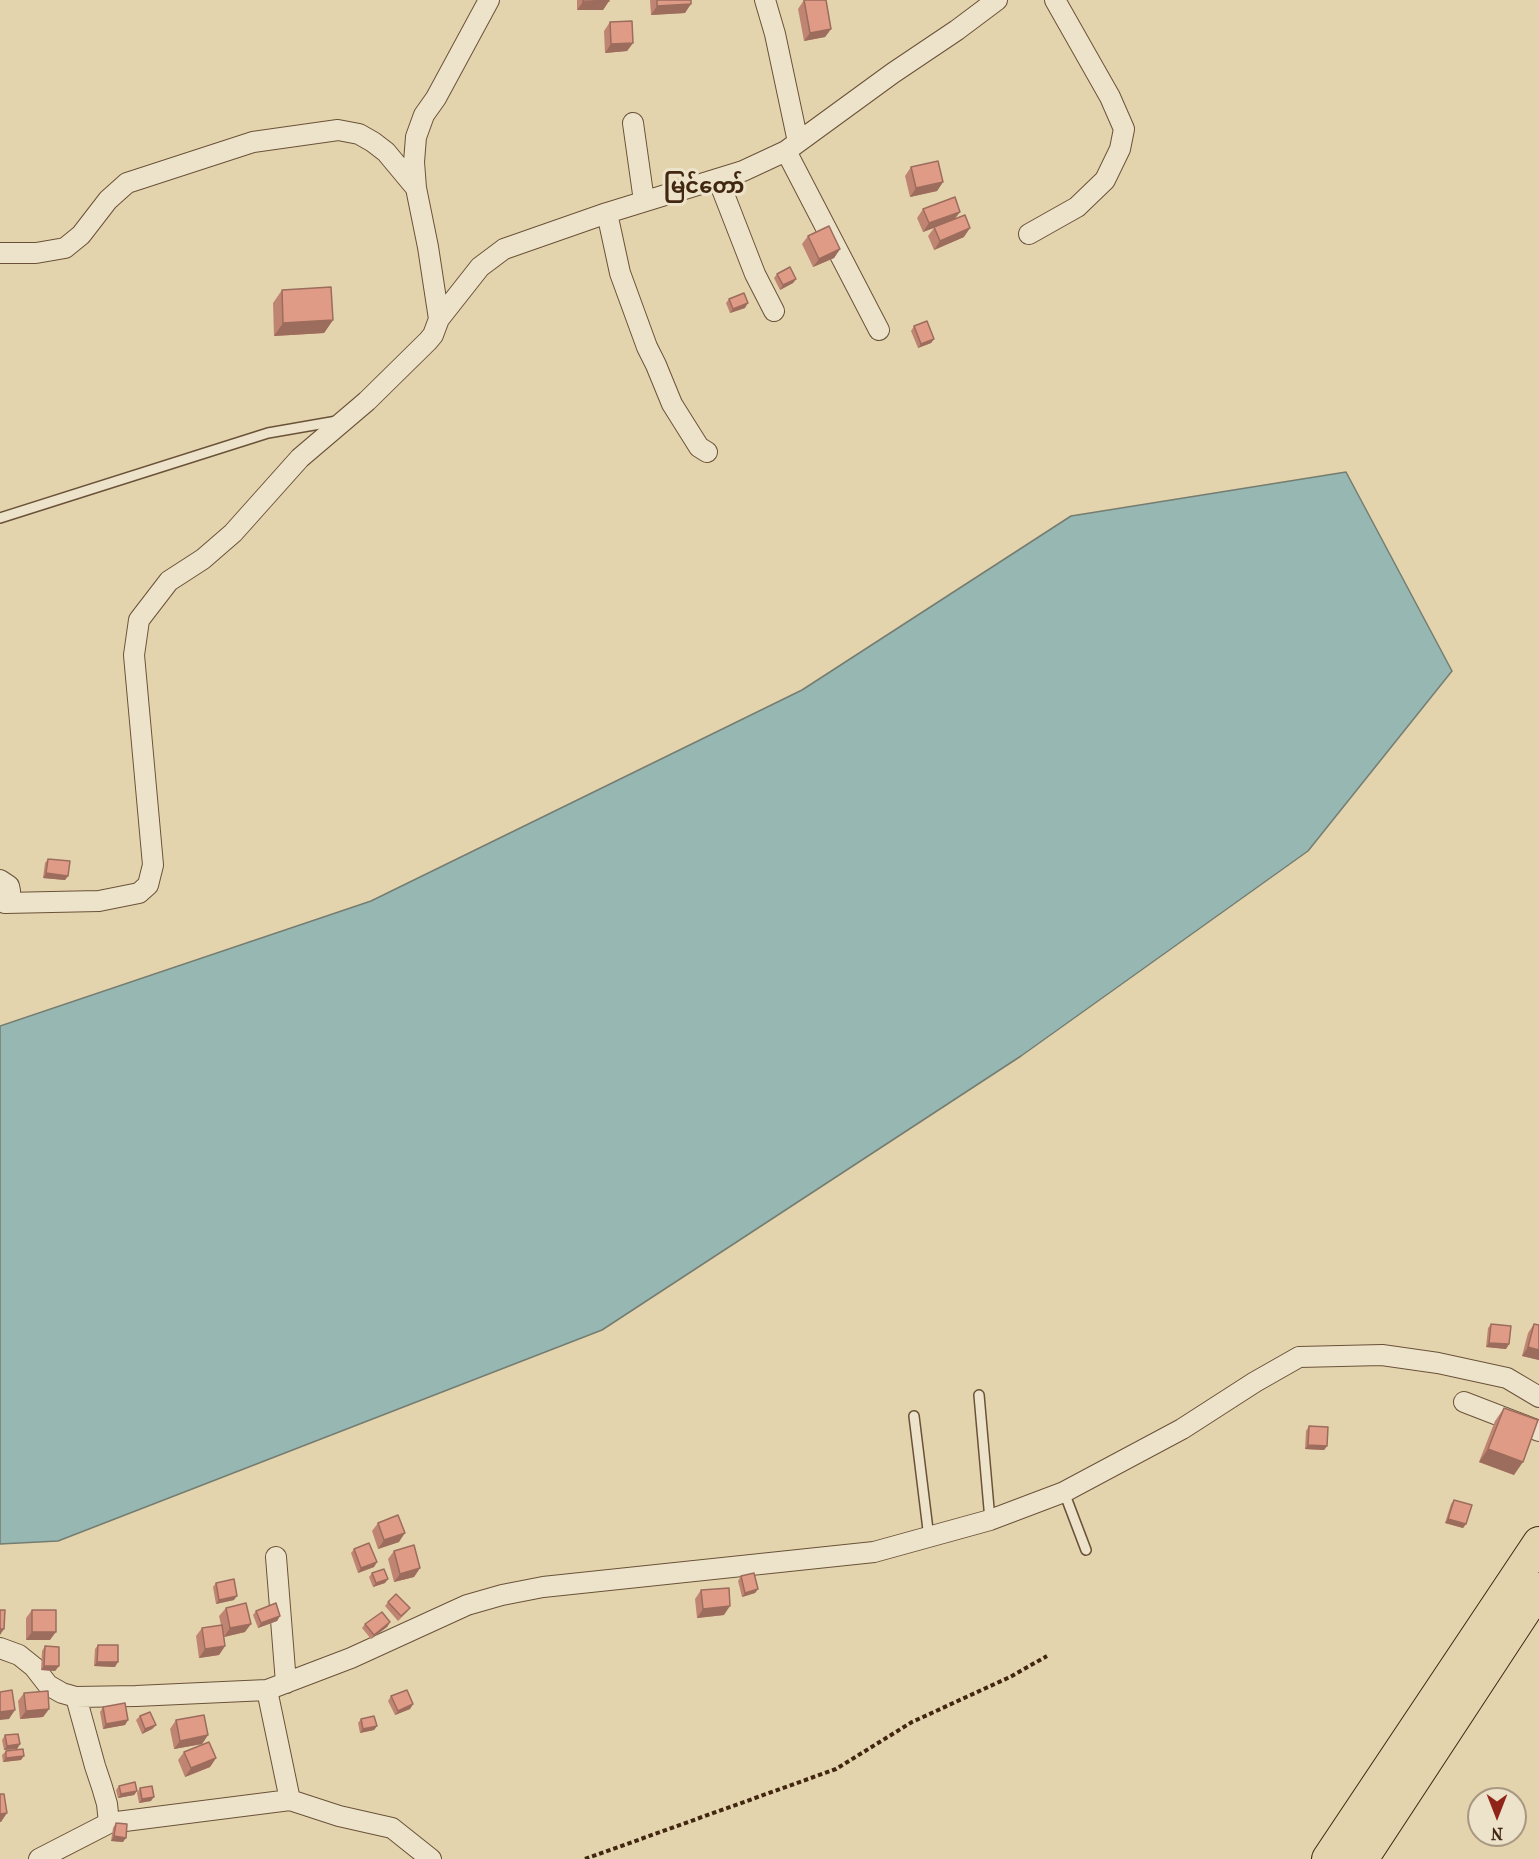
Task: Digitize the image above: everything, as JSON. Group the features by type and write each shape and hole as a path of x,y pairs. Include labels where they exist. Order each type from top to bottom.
{"main road":[{"path":"1328,1859 1539,1543"},
{"path":"1362,1859 1539,1589"}],"street":[{"path":"439,319 416,188 414,162 416,137 424,115 489,0"},
{"path":"765,0 775,34 792,146 879,330"},
{"path":"3,904 99,901 139,892 148,885 153,865 134,655 139,620 169,581 203,559 233,533 300,458 367,401 433,335 439,319 480,267 504,249 551,231 743,171 792,146 997,0"},
{"path":"1029,234 1077,207 1105,180 1120,149 1124,129 1110,97 1054,0"},
{"path":"633,123 644,201"},
{"path":"0,254 36,253 65,248 81,235 108,200 127,183 253,142 338,130 359,134 386,152 416,188"},
{"path":"718,179 756,274 774,311"},
{"path":"607,213 620,273 647,347 672,404 699,447 707,452"},
{"path":"0,880 9,886 10,891 9,900 3,904"},
{"path":"0,1648 19,1655 34,1667 48,1685 62,1693 76,1697 267,1690 351,1658 467,1605 502,1595 543,1587 874,1552 990,1520 1064,1492 1182,1429 1255,1382 1299,1358 1382,1355 1438,1363 1507,1378 1539,1397"},
{"path":"1464,1402 1539,1431"},
{"path":"276,1557 286,1683"},
{"path":"267,1690 290,1800"},
{"path":"76,1697 94,1766 107,1804 109,1823"},
{"path":"39,1859 109,1823 290,1800 339,1816 392,1828 431,1859"}],"lane":[{"path":"0,518 268,433 345,420"},
{"path":"979,1395 990,1520"},
{"path":"914,1416 929,1538"},
{"path":"1064,1492 1086,1550"}],"path":[{"path":"585,1859 836,1769 912,1722 1010,1677 1047,1656"}],"water":[{"path":"1346,472 1452,671 1308,851 1021,1056 602,1330 58,1541 0,1544 0,1026 371,901 802,690 1071,516"}],"building":[{"path":"583,0 609,0 609,1 583,2"},
{"path":"657,0 691,0 691,4 657,6"},
{"path":"804,0 826,0 831,29 810,33"},
{"path":"632,21 633,43 611,44 610,22"},
{"path":"938,161 943,182 916,188 911,167"},
{"path":"955,197 960,212 929,223 923,209"},
{"path":"965,215 970,228 940,241 934,227"},
{"path":"829,226 840,249 819,259 808,236"},
{"path":"790,267 796,279 783,285 777,274"},
{"path":"331,287 333,320 283,323 282,290"},
{"path":"744,293 748,303 733,309 729,299"},
{"path":"927,321 934,339 921,344 914,326"},
{"path":"48,859 70,861 68,876 46,873"},
{"path":"1491,1324 1511,1326 1509,1344 1489,1343"},
{"path":"1534,1324 1539,1325 1539,1350 1528,1347"},
{"path":"1504,1408 1538,1420 1523,1462 1488,1449"},
{"path":"1309,1426 1328,1427 1327,1446 1308,1445"},
{"path":"1454,1500 1472,1505 1466,1524 1448,1519"},
{"path":"398,1515 405,1533 384,1540 378,1523"},
{"path":"369,1543 377,1562 361,1568 354,1549"},
{"path":"414,1545 420,1568 400,1574 394,1551"},
{"path":"384,1569 388,1579 376,1583 372,1573"},
{"path":"754,1573 758,1589 745,1593 741,1576"},
{"path":"234,1579 237,1596 219,1600 216,1583"},
{"path":"729,1588 730,1606 703,1609 701,1590"},
{"path":"396,1594 410,1608 401,1616 388,1602"},
{"path":"246,1603 251,1624 230,1628 226,1608"},
{"path":"276,1603 280,1616 261,1623 256,1611"},
{"path":"0,1610 5,1610 4,1629 0,1629"},
{"path":"32,1610 56,1610 56,1632 32,1632"},
{"path":"382,1612 390,1622 374,1635 365,1624"},
{"path":"222,1625 225,1646 205,1649 202,1628"},
{"path":"98,1645 118,1645 118,1662 97,1662"},
{"path":"45,1646 59,1647 59,1666 44,1666"},
{"path":"12,1690 15,1710 0,1712 0,1692"},
{"path":"407,1690 413,1704 398,1711 391,1696"},
{"path":"48,1691 49,1709 26,1711 24,1693"},
{"path":"125,1703 128,1720 106,1724 103,1707"},
{"path":"150,1712 156,1725 145,1729 140,1716"},
{"path":"204,1715 208,1735 180,1741 176,1720"},
{"path":"374,1716 377,1726 363,1729 361,1719"},
{"path":"18,1734 20,1744 7,1746 5,1735"},
{"path":"209,1742 216,1758 191,1768 184,1752"},
{"path":"23,1749 24,1756 6,1758 6,1751"},
{"path":"135,1782 137,1791 121,1794 119,1786"},
{"path":"152,1786 154,1797 142,1799 140,1788"},
{"path":"0,1794 4,1794 7,1813 0,1814"},
{"path":"116,1823 127,1824 126,1838 114,1836"}],"district":[{"name":"မြင်တော်","path":"704,188"}]}
